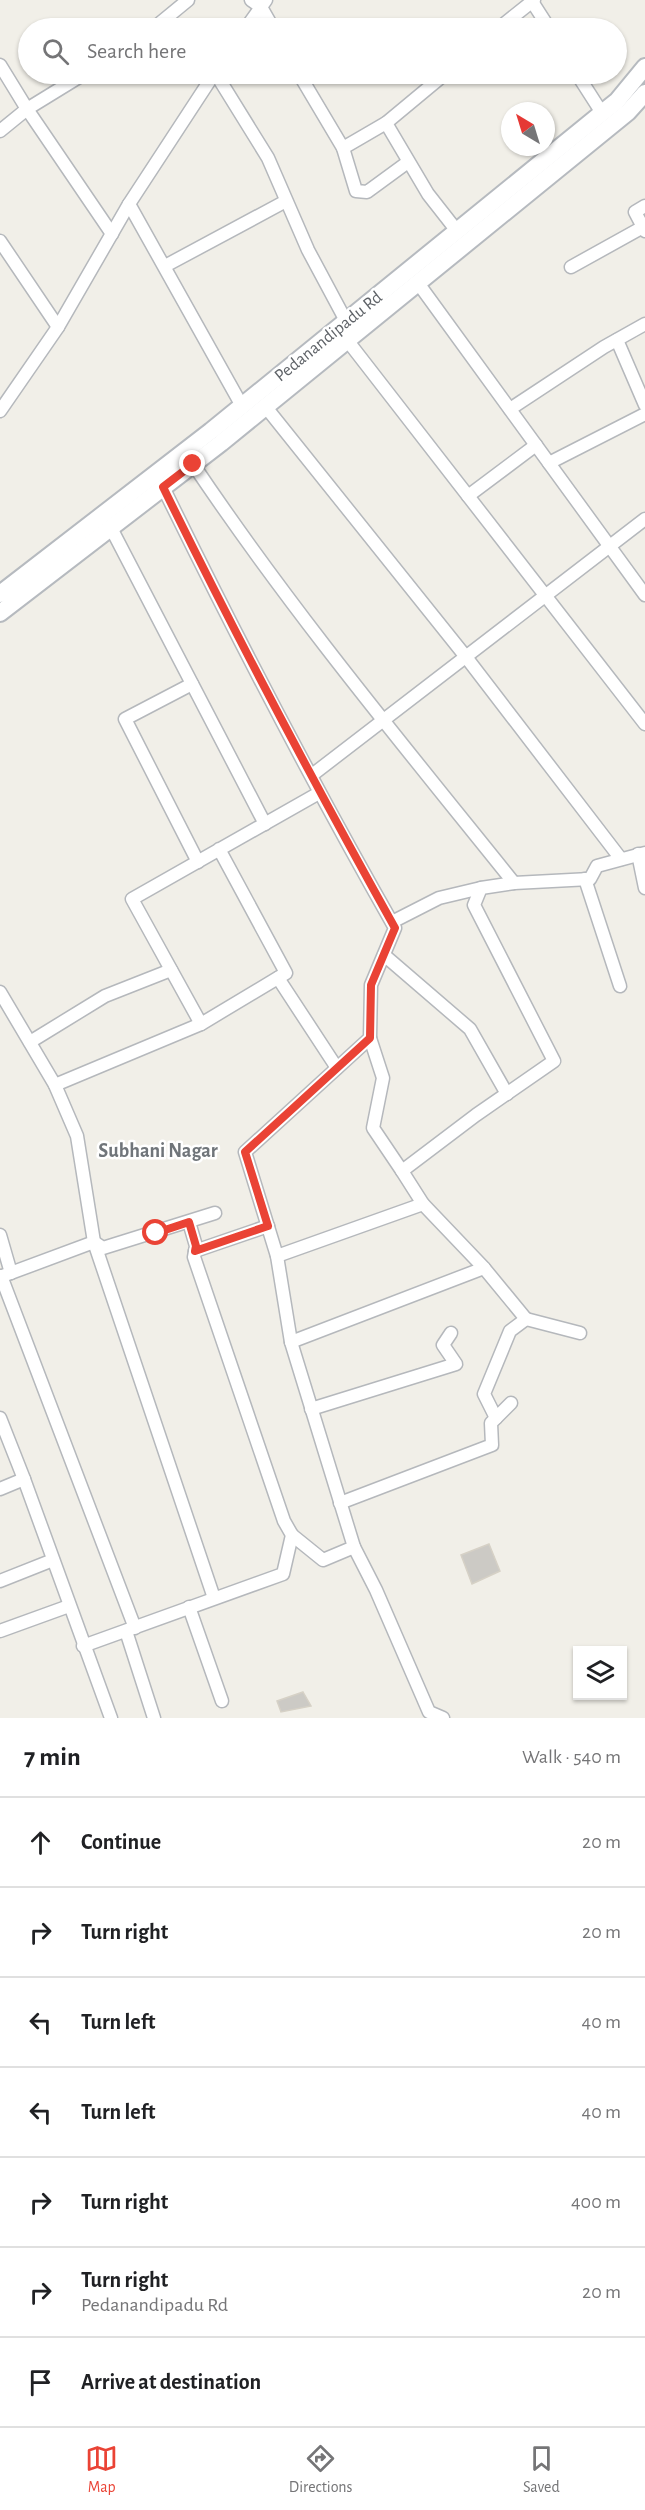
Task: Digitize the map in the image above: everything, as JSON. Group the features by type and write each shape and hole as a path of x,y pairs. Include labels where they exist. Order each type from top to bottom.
{"main road":[{"name":"Pedanandipadu Rd","path":"0,594 242,406 617,101 645,67"},
{"name":"Pedanandipadu Rd","path":"0,613 193,464 418,283 628,112 645,93"}],"street":[{"path":"166,18 188,0"},
{"path":"511,18 532,0 543,18"},
{"path":"251,18 259,2"},
{"path":"259,2 268,18"},
{"path":"0,65 27,110 112,234"},
{"path":"0,131 27,110 68,84"},
{"path":"2,401 58,327 129,204 208,84"},
{"path":"221,84 268,158 308,250 346,321"},
{"path":"305,84 343,148 356,191 367,192 408,162"},
{"path":"343,148 386,123 433,84"},
{"path":"583,84 602,113"},
{"path":"386,123 428,194 457,231"},
{"path":"165,266 286,201"},
{"path":"129,204 242,406"},
{"path":"571,267 644,229 635,212 645,206"},
{"path":"0,241 58,327"},
{"path":"418,283 645,595"},
{"path":"510,409 645,324"},
{"path":"347,340 645,724"},
{"path":"617,340 645,405"},
{"path":"265,406 466,657 621,859"},
{"path":"549,463 645,414"},
{"path":"468,496 536,445"},
{"path":"193,464 230,519 383,721 514,883"},
{"path":"163,487 225,614 395,928 371,985 370,1038 383,1078 373,1128 423,1204 484,1268 526,1319 580,1333"},
{"path":"312,775 608,545 645,519"},
{"path":"111,528 265,824"},
{"path":"192,684 125,719 198,862"},
{"path":"201,1024 132,899 320,793"},
{"path":"55,1085 201,1024 286,973 219,849"},
{"path":"392,922 439,898 514,883 590,879 597,866 642,854 645,888"},
{"path":"585,879 620,986"},
{"path":"402,1171 554,1061 474,905 481,888"},
{"path":"384,956 470,1029 507,1094"},
{"path":"30,1042 105,996 171,970"},
{"path":"278,978 337,1068"},
{"path":"0,992 55,1085 77,1136 94,1242 214,1599"},
{"path":"370,1038 245,1152 277,1256 291,1342 354,1547 376,1590 429,1712 443,1718"},
{"path":"277,1256 423,1204"},
{"path":"94,1242 103,1248 215,1213"},
{"path":"189,1222 196,1246 194,1257 280,1510 292,1535 323,1560 354,1547"},
{"path":"195,1251 268,1226"},
{"path":"0,1235 4,1275 130,1629 154,1718"},
{"path":"4,1275 94,1242"},
{"path":"291,1342 484,1268"},
{"path":"496,1418 484,1394 510,1331 526,1319"},
{"path":"312,1409 456,1364 443,1346 451,1333"},
{"path":"340,1503 492,1445 491,1423 511,1403"},
{"path":"0,1420 24,1479 111,1718"},
{"path":"0,1490 24,1479"},
{"path":"83,1646 283,1574 292,1535"},
{"path":"0,1581 53,1560"},
{"path":"0,1631 69,1606"},
{"path":"189,1607 222,1701"}],"building":[{"path":"489,1544 500,1571 472,1584 461,1555"},
{"path":"303,1692 311,1706 281,1712 277,1701"}],"district":[{"name":"Subhani Nagar","path":"158,1150"}],"route":[{"path":"156,1233 189,1222 196,1246 195,1251 268,1226 245,1152 370,1038 371,985 395,928 225,614 163,487 193,464"}]}
